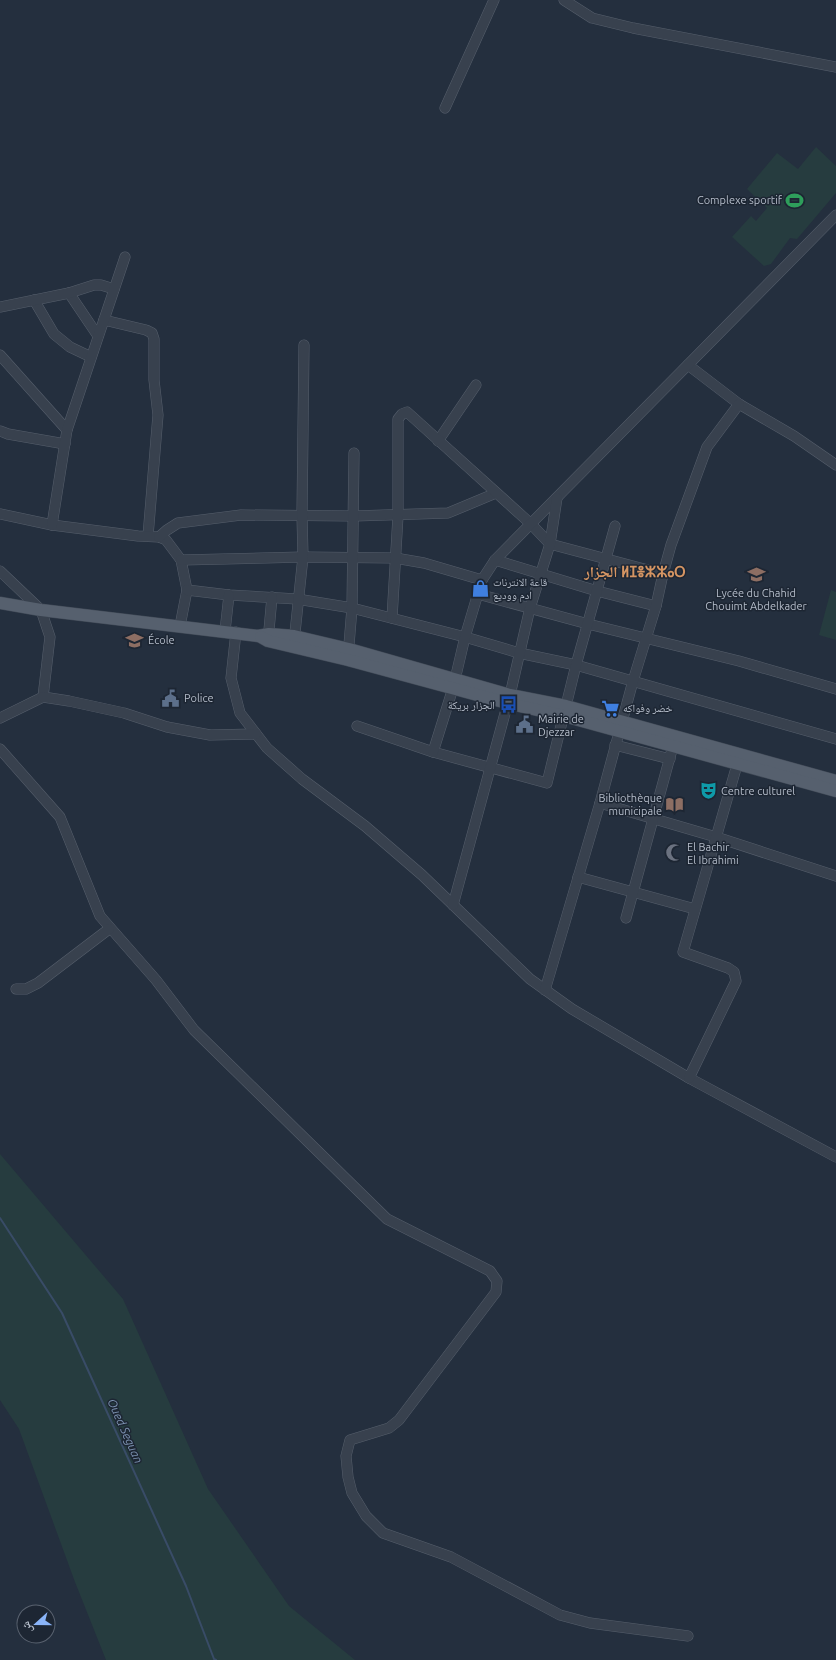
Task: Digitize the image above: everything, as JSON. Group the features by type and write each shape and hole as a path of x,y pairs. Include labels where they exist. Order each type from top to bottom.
{"main road":[{"path":"0,603 41,610 294,641 348,654 509,699 565,711 621,726 739,759 836,791"},
{"path":"621,726 673,746 836,781"}],"street":[{"path":"445,108 494,0"},
{"path":"564,0 592,18 633,28 836,67"},
{"path":"433,752 454,684 465,637 482,580 495,560 836,215"},
{"path":"52,525 67,430 125,257"},
{"path":"0,307 69,293 94,285 101,285 114,289"},
{"path":"69,293 98,336"},
{"path":"34,300 54,334 70,347 91,357"},
{"path":"104,320 146,330 152,333 154,339 154,380 158,415 148,536"},
{"path":"294,641 297,599 303,557 304,345"},
{"path":"0,355 67,430"},
{"path":"688,365 739,404 794,436 836,465"},
{"path":"438,441 476,385"},
{"path":"545,990 600,803 633,680 656,606 663,574 674,538 707,447 739,404"},
{"path":"392,618 398,516 398,419 402,414 407,412 531,524 550,544 663,574"},
{"path":"0,431 8,434 65,444"},
{"path":"348,654 352,608 354,453"},
{"path":"159,537 178,523 241,515 398,516 448,513 496,493"},
{"path":"453,904 489,767 509,699 530,608 550,544 557,498"},
{"path":"0,514 52,525 159,537 166,540 181,560 187,590 180,626"},
{"path":"358,726 433,752 548,783 576,665 615,526"},
{"path":"181,560 303,557 395,558 424,563 482,580"},
{"path":"495,560 542,573 597,591 656,606"},
{"path":"0,571 41,610 50,637 43,697"},
{"path":"187,590 229,595 297,599 352,608 465,637 519,653 576,665 633,680 836,739"},
{"path":"478,594 646,639 739,661 836,689"},
{"path":"229,595 231,678 240,714 267,748 302,779 365,826 422,874 530,979 545,990 572,1009 689,1078 836,1157"},
{"path":"265,637 272,597"},
{"path":"0,718 43,697 117,712 168,727 210,735 256,734"},
{"path":"616,745 670,758"},
{"path":"626,918 673,746"},
{"path":"0,749 60,817 100,916 109,929 156,980 194,1030 387,1219 490,1271 497,1281 496,1292 399,1420 389,1428 350,1440 346,1456 348,1477 352,1493 366,1516 383,1533 451,1556 560,1615 590,1623 688,1636"},
{"path":"689,1078 736,981 734,972 728,968 683,952 739,759"},
{"path":"600,803 716,837 836,876"},
{"path":"578,877 695,909"},
{"path":"16,989 26,989 38,983 109,929"}],"green space":[{"name":"Complexe sportif","path":"816,147 836,166 836,193 797,239 790,238 771,264 764,266 732,237 751,216 756,221 767,208 747,189 777,153 798,169"},
{"path":"831,590 836,592 836,640 819,635"},
{"path":"0,1154 123,1299 208,1489 289,1606 355,1660 106,1660 75,1582 19,1429 0,1400"}],"waterway":[{"name":"Oued Seguan","path":"0,1218 62,1313 186,1586 214,1659 216,1660"}],"place":[{"name":"Complexe sportif","path":"795,200"},
{"name":"Lycée du Chahid Chouimt Abdelkader","path":"756,575"},
{"name":"قاعة الانترنات ادم ووديع","path":"480,588"},
{"name":"École","path":"135,640"},
{"name":"Police","path":"171,698"},
{"name":"الجزار بريكة","path":"508,705"},
{"name":"خضر وفواكه","path":"610,708"},
{"name":"Mairie de Djezzar","path":"525,725"},
{"name":"Centre culturel","path":"708,791"},
{"name":"Bibliothèque municipale","path":"675,804"},
{"name":"El Bachir El Ibrahimi","path":"674,853"}],"district":[{"name":"الجزار ⵍⵊⴻⵣⵣⴰⵔ","path":"635,572"}]}
